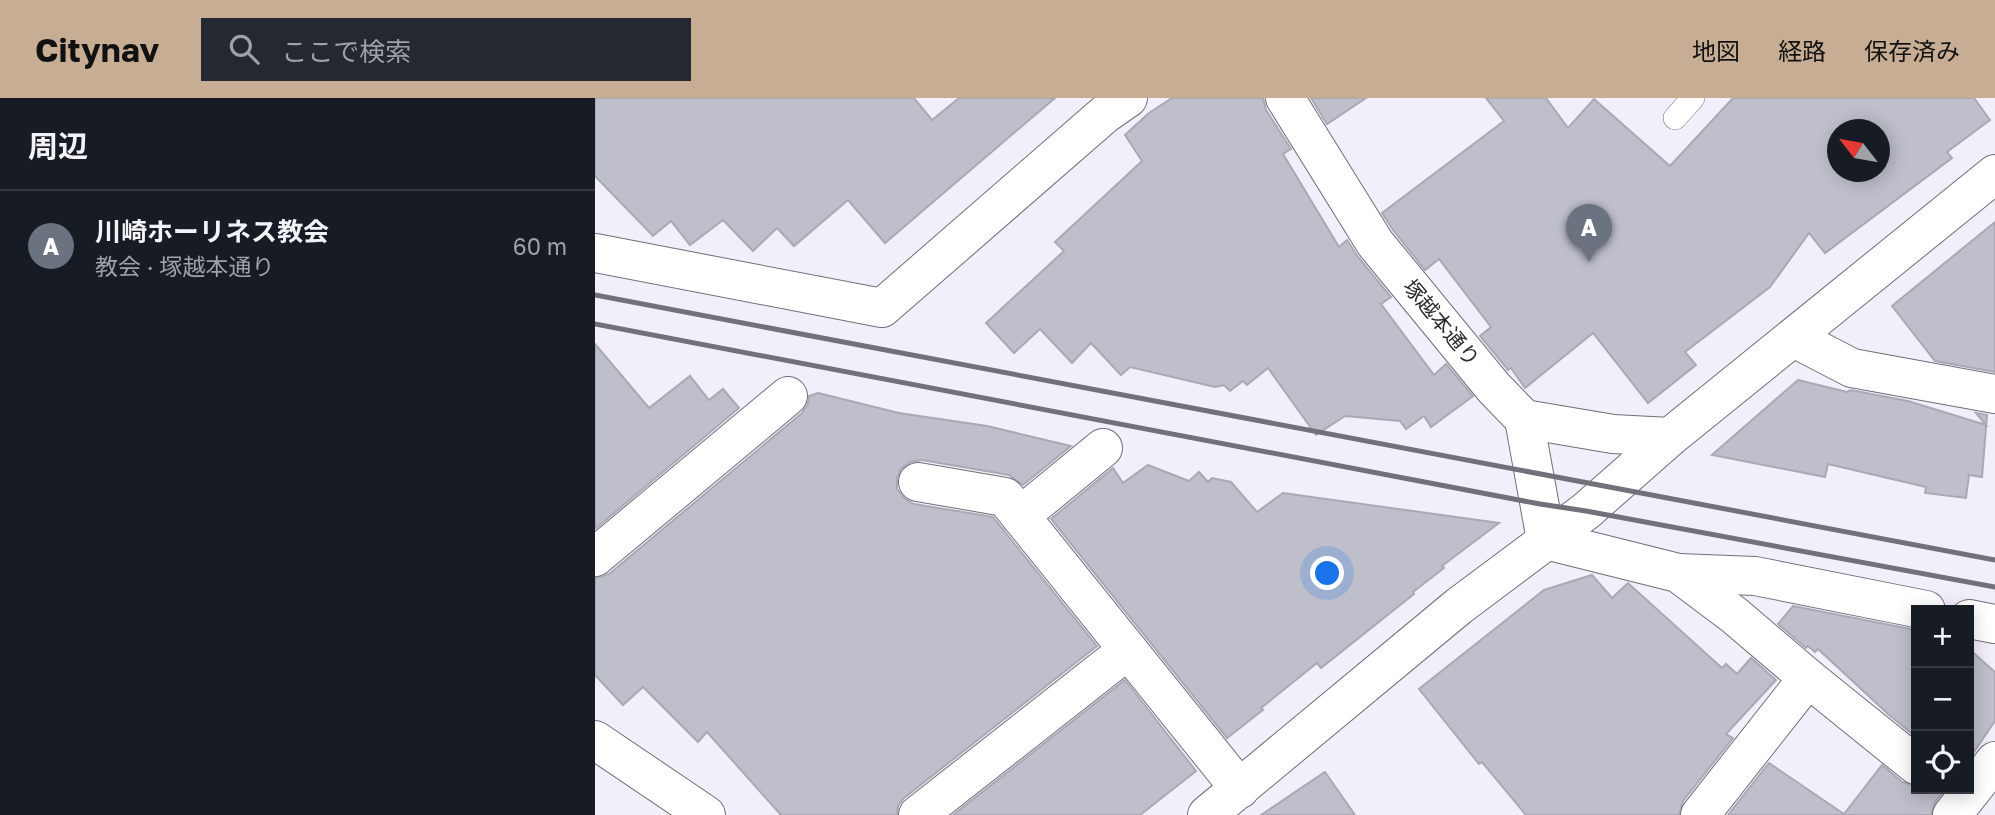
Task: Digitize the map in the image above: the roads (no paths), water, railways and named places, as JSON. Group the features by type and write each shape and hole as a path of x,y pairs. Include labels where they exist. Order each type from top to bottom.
{"street":[{"path":"595,253 882,308 1105,114 1128,98"},
{"name":"塚越本通り","path":"1285,98 1375,243 1494,388 1524,419"},
{"path":"1206,815 1459,606 1586,510 1670,437 1995,174"},
{"path":"1794,338 1852,368 1995,394"},
{"path":"595,557 788,396"},
{"path":"1546,540 1524,419 1612,434 1670,437"},
{"path":"1020,516 1103,447"},
{"path":"918,482 1005,497 1240,789"},
{"path":"1546,540 1678,573 1755,576 1911,607"},
{"path":"1678,573 1734,615 1911,761"},
{"path":"1974,620 1995,624"},
{"path":"918,815 1128,650"},
{"path":"1700,815 1808,678"},
{"path":"595,740 706,815"},
{"path":"1960,805 1995,761"}],"lane":[{"path":"1675,118 1693,98"}],"railway":[{"path":"595,295 1995,560"},
{"path":"595,324 1540,504 1995,587"}],"place":[{"name":"川崎ホーリネス教会","path":"1589,262"}]}
